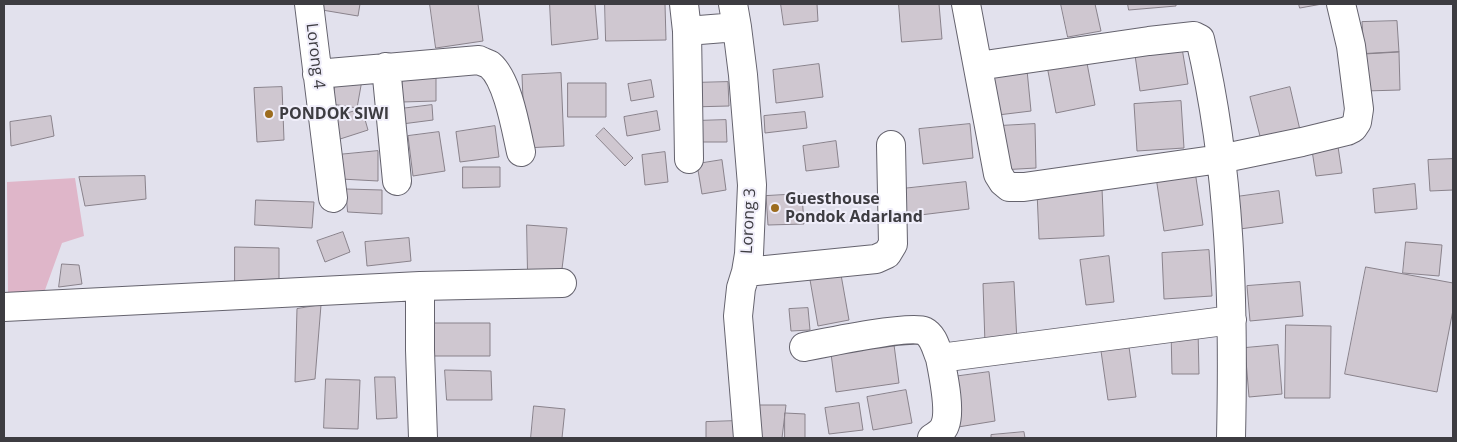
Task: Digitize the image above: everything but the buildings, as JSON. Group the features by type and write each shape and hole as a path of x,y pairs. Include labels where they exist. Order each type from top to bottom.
{"street":[{"name":"Lorong 4","path":"308,4 333,198"},
{"path":"684,4 689,159"},
{"path":"966,4 998,174 1009,187 1056,183 1220,159 1339,134 1353,128 1357,122 1359,100 1351,46 1341,4"},
{"path":"686,31 735,15"},
{"name":"Lorong 3","path":"735,15 743,74 752,186 746,272 741,288 738,316 748,438"},
{"path":"978,66 1149,41 1194,36 1200,39 1218,134 1229,230 1232,320 1231,438"},
{"path":"317,74 479,60 490,65 496,72 505,90 521,152"},
{"path":"386,67 397,181"},
{"path":"746,272 876,259 887,254 893,244 891,145"},
{"path":"4,307 420,286 562,283"},
{"path":"420,286 423,438"},
{"path":"940,358 1232,320"},
{"path":"804,347 900,330 919,330 927,333 932,338 940,358 948,408 946,425 938,435 932,438"}],"shaded area":[{"path":"75,178 84,236 62,243 45,290 8,294 7,182"}],"place":[{"name":"PONDOK SIWI","path":"269,114"},
{"name":"Guesthouse Pondok Adarland","path":"775,208"}]}
